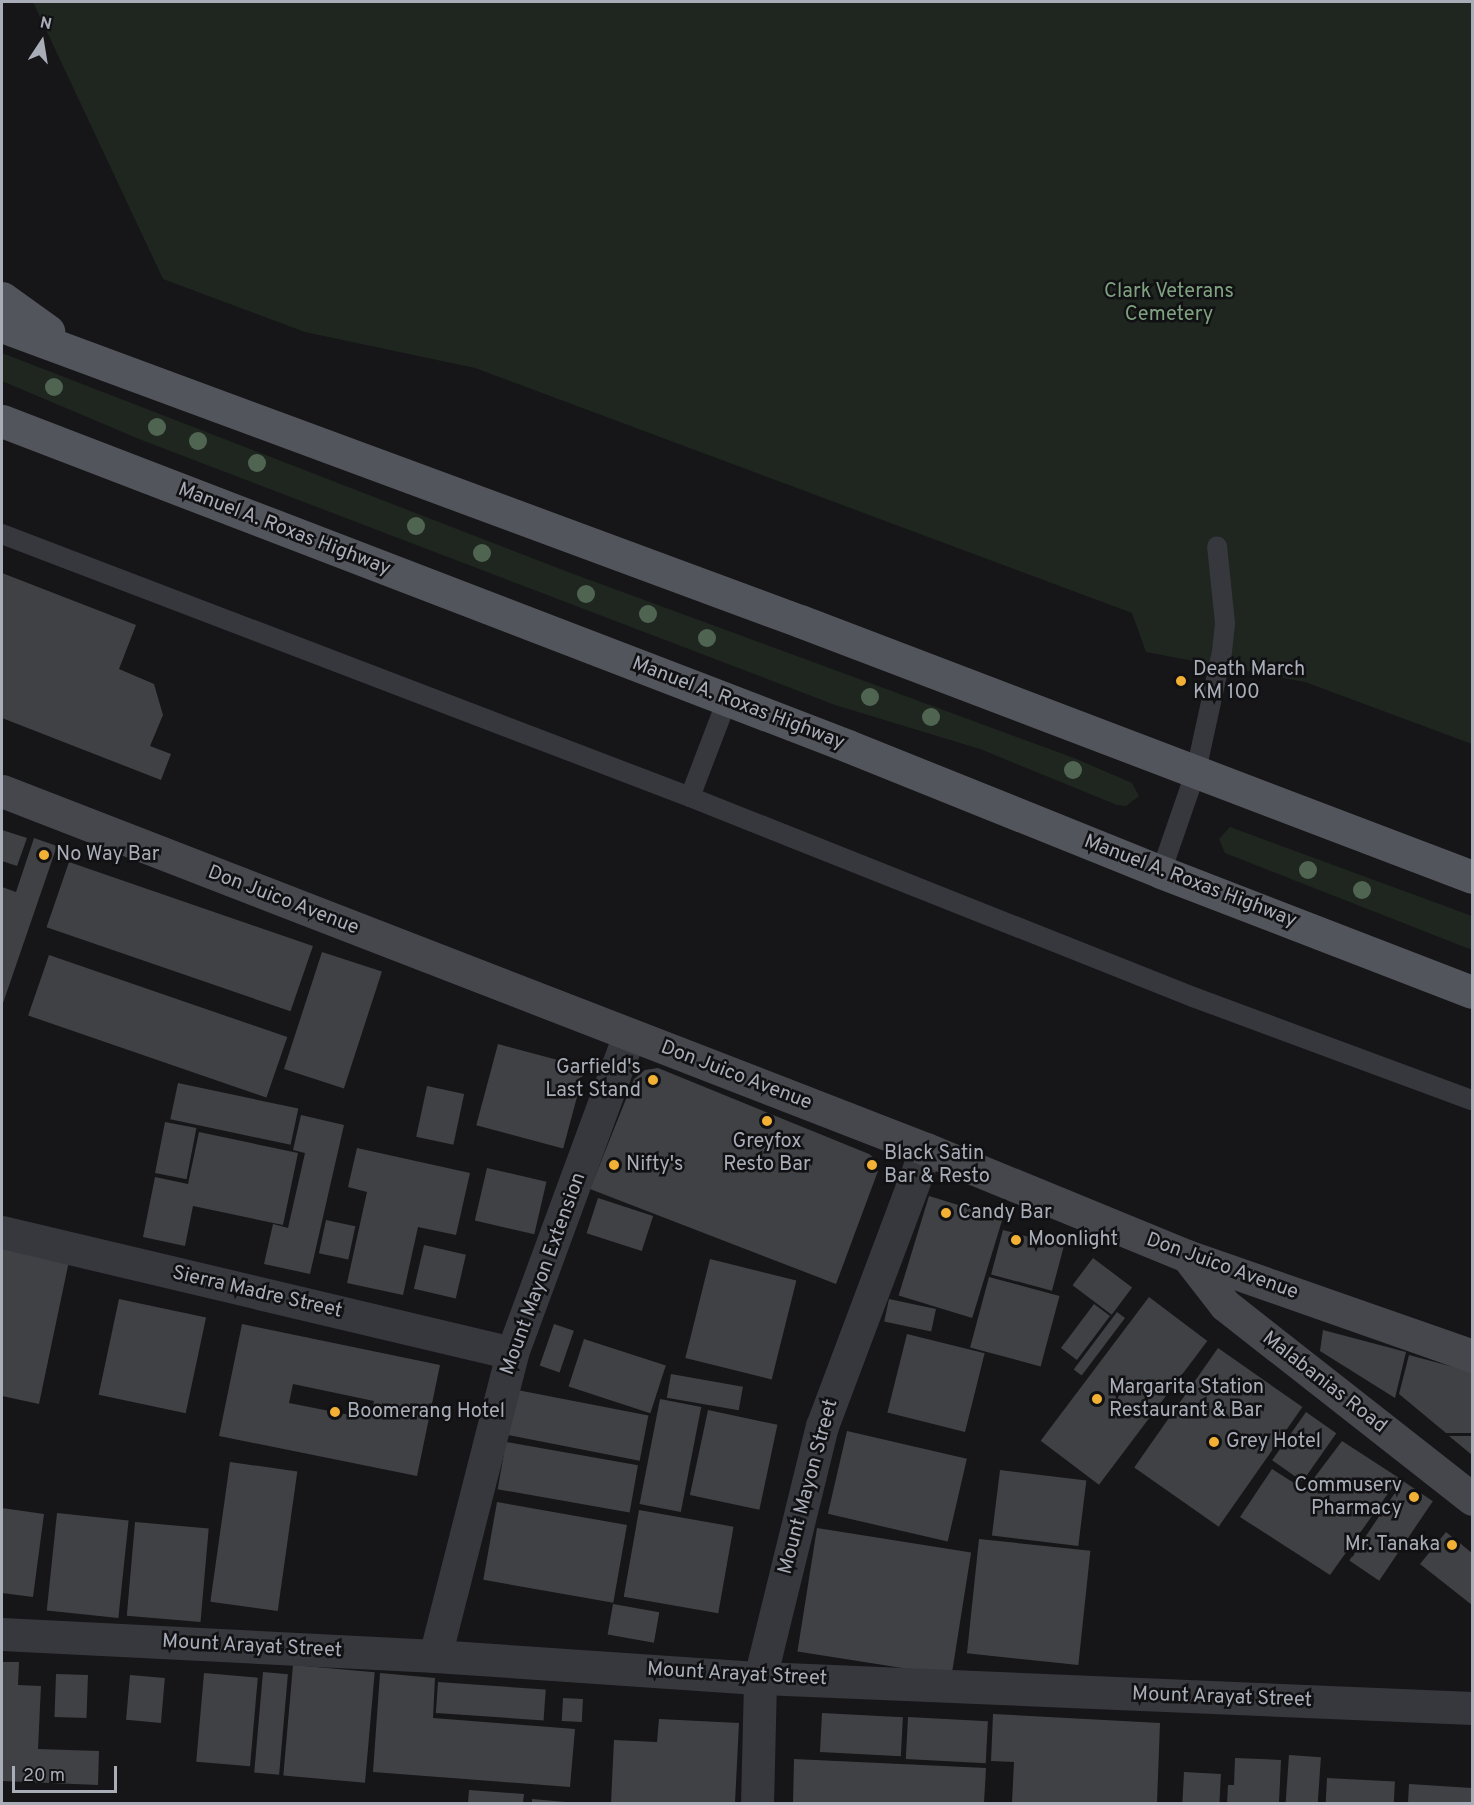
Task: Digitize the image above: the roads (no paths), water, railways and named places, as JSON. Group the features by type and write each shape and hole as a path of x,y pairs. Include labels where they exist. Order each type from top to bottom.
{"main road":[{"path":"2,298 84,356"},
{"path":"2,326 1196,771 1473,877"},
{"name":"Manuel A. Roxas Highway","path":"2,421 727,700 1161,873 1473,992"},
{"name":"Don Juico Avenue","path":"2,791 926,1149 1187,1256 1473,1356"},
{"name":"Malabanias Road","path":"1187,1256 1225,1305 1473,1499"}],"street":[{"name":"Mount Mayon Extension","path":"435,1656 512,1353 629,1035"},
{"name":"Mount Mayon Street","path":"757,1803 760,1678 822,1426 926,1149"},
{"name":"Sierra Madre Street","path":"2,1232 512,1353"},
{"name":"Mount Arayat Street","path":"2,1634 435,1656 760,1678 1473,1708"}],"lane":[{"path":"2,534 690,797 1193,997 1473,1100"},
{"path":"1161,873 1196,771 1225,623 1217,546"},
{"path":"690,797 727,700"}],"place":[{"name":"Death March KM 100","path":"1181,681"},
{"name":"No Way Bar","path":"44,855"},
{"name":"Garfield's Last Stand","path":"653,1080"},
{"name":"Greyfox Resto Bar","path":"767,1121"},
{"name":"Nifty's","path":"614,1165"},
{"name":"Black Satin Bar & Resto","path":"872,1165"},
{"name":"Candy Bar","path":"946,1213"},
{"name":"Moonlight","path":"1016,1240"},
{"name":"Margarita Station Restaurant & Bar","path":"1097,1399"},
{"name":"Boomerang Hotel","path":"335,1412"},
{"name":"Grey Hotel","path":"1214,1442"},
{"name":"Commuserv Pharmacy","path":"1414,1497"},
{"name":"Mr. Tanaka","path":"1452,1545"}],"park label":[{"name":"Clark Veterans Cemetery","path":"1169,304"}]}
